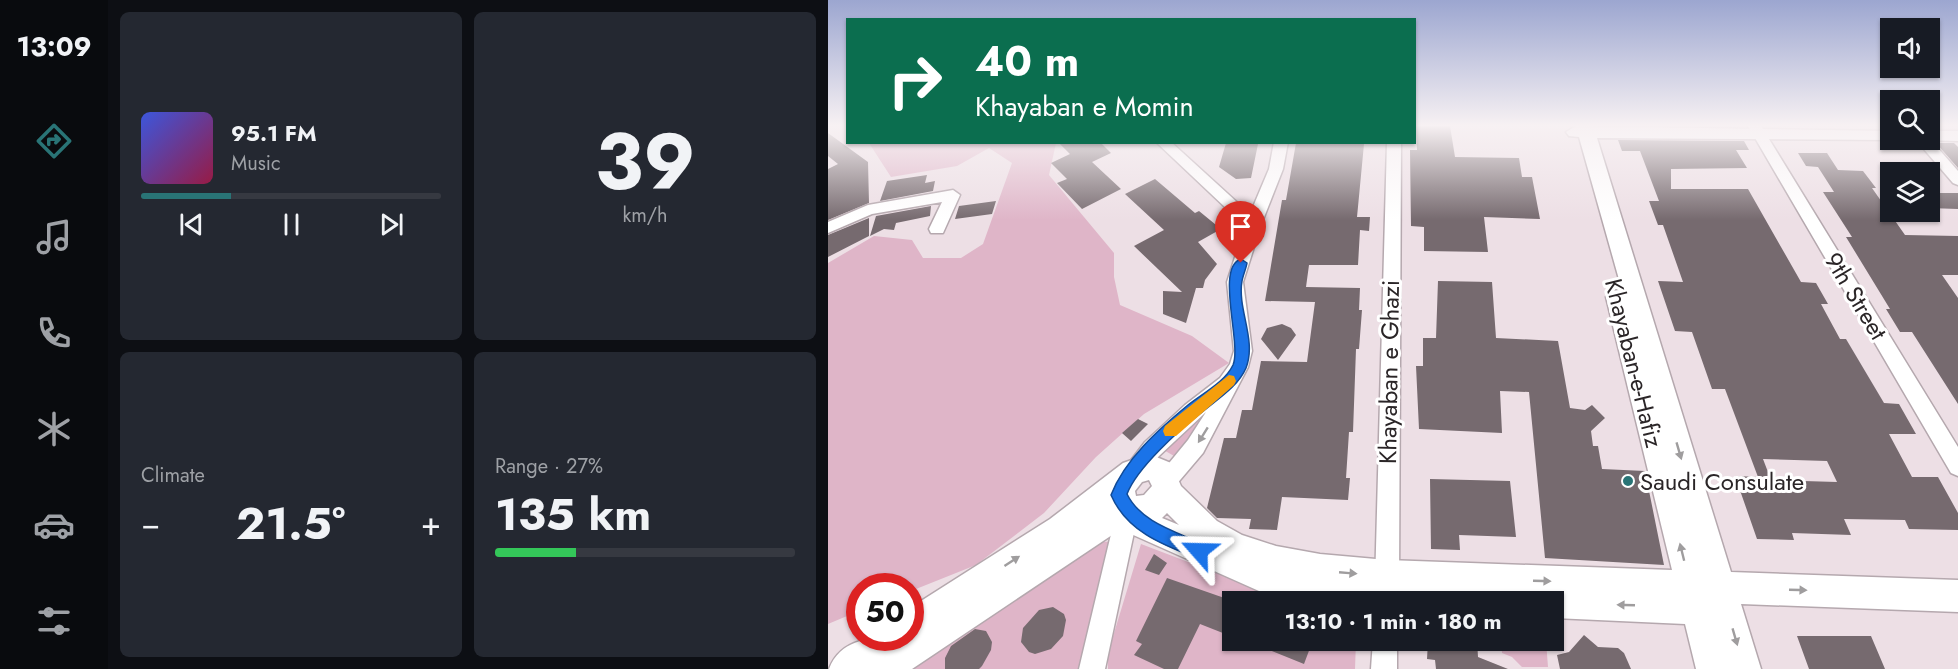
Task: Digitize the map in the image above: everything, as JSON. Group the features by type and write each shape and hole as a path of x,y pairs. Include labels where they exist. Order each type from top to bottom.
{"main road":[{"path":"1588,157 1708,597 1744,669"},
{"path":"882,669 1096,530 1129,496 1141,468 1156,468 1167,485 1211,534 1248,554 1387,591"},
{"path":"1129,496 1152,508 1167,485"},
{"path":"1129,496 1135,519 1142,524 1268,579 1320,591"},
{"path":"924,618 1061,529 1129,496"},
{"path":"1564,594 1708,597 1958,596"},
{"path":"1564,602 1708,597"},
{"path":"1708,597 1713,669"},
{"path":"846,669 874,651"}],"street":[{"path":"1179,157 1253,225"},
{"path":"1167,485 1202,438 1217,413 1227,384 1239,367 1242,351 1235,282 1278,157"},
{"name":"Khayaban e Ghazi","path":"1387,591 1394,157"},
{"name":"9th Street","path":"1772,157 1958,466"},
{"path":"1938,157 1958,180"},
{"path":"828,228 868,210 953,195 936,229"},
{"path":"1092,669 1129,496 1152,449 1192,411 1227,384"},
{"path":"1384,669 1385,651"}],"shaded area":[{"path":"878,157 973,157 957,166 891,177"},
{"path":"1003,157 1053,157 1049,175 1114,253 1114,277 1120,305 1192,336 1229,363 1144,414 1096,457 1044,513 976,565 924,586 924,573 846,573 846,616 828,624 828,263 874,236 912,240 923,258 961,258 983,244 1012,163"},
{"path":"1213,404 1183,461 1160,448"},
{"path":"1117,541 1084,669 910,669 1090,543"},
{"path":"1141,544 1264,591 1222,591 1222,651 1356,651 1355,669 1108,669 1108,653"},
{"path":"1502,651 1547,651 1548,667 1522,667 1512,657"}],"building":[{"path":"830,157 861,157 868,162 869,203 828,220 828,169 838,164"},
{"path":"1063,157 1102,157 1092,162 1121,189 1082,209 1057,183 1067,179 1051,163"},
{"path":"1222,157 1255,157 1251,178 1236,179 1219,167"},
{"path":"1294,157 1363,157 1357,217 1370,217 1369,231 1360,230 1358,265 1309,265 1306,287 1360,288 1359,310 1362,310 1359,349 1356,349 1353,432 1349,432 1346,478 1350,478 1348,500 1282,497 1277,530 1249,529 1251,519 1217,518 1207,508 1224,438 1236,438 1242,410 1252,410 1261,361 1307,362 1315,302 1265,301 1282,200 1286,200"},
{"path":"1410,157 1519,158 1522,177 1532,177 1540,219 1484,217 1488,252 1424,251 1424,227 1411,226"},
{"path":"1642,157 1740,157 1747,168 1671,169 1671,189 1748,189 1801,282 1816,283 1828,304 1821,304 1840,339 1846,339 1884,403 1899,404 1916,434 1889,434 1912,477 1938,477 1958,513 1958,530 1909,529 1905,520 1844,519 1851,535 1792,533 1794,540 1757,539 1735,476 1758,477 1725,389 1712,389 1692,332 1675,331 1658,281 1683,282 1663,225 1658,225 1649,201 1659,201","holes":["1763,459 1827,461 1837,482 1771,480"]},
{"path":"1801,157 1830,157 1838,170 1863,171 1876,188 1872,188 1880,199 1880,222 1896,222 1905,235 1958,236 1958,275 1942,275 1958,298 1958,404 1912,332 1900,332 1886,309 1890,309 1846,237 1852,237 1823,192 1834,192 1818,167 1806,166"},
{"path":"1949,157 1958,157 1958,168"},
{"path":"927,175 925,183 935,181 933,191 880,201 887,181"},
{"path":"1155,179 1195,213 1199,211 1221,229 1198,242 1217,264 1205,280 1203,288 1196,288 1186,323 1163,314 1163,291 1182,292 1134,246 1164,230 1125,194"},
{"path":"1940,193 1958,193 1958,209 1940,208"},
{"path":"996,201 992,214 955,219 959,206"},
{"path":"931,206 930,216 896,223 894,230 884,229 870,236 876,216"},
{"path":"869,218 869,236 828,257 828,235"},
{"path":"1438,281 1492,282 1496,338 1558,341 1570,408 1585,410 1592,405 1605,418 1591,431 1593,446 1598,446 1602,469 1645,471 1664,565 1545,558 1529,392 1500,391 1502,433 1419,429 1416,366 1423,366 1423,338 1436,338"},
{"path":"1282,324 1291,328 1296,335 1278,360 1261,339 1267,328"},
{"path":"1138,419 1148,424 1131,441 1122,433"},
{"path":"1430,479 1510,481 1516,537 1459,535 1460,550 1431,549"},
{"path":"1154,554 1167,563 1159,575 1145,570"},
{"path":"1167,578 1222,597 1222,633 1200,624 1178,669 1164,669 1134,655 1142,644 1136,641"},
{"path":"1053,607 1064,614 1066,620 1063,636 1051,649 1035,654 1029,652 1021,642 1023,628 1039,610"},
{"path":"975,629 986,631 992,642 991,650 982,666 979,669 945,669 945,658 951,646"},
{"path":"1584,635 1598,647 1618,648 1624,653 1631,669 1560,669 1557,655 1569,652"},
{"path":"1797,636 1871,636 1885,669 1809,669"},
{"path":"1272,651 1309,651 1304,664"},
{"path":"1427,651 1478,651 1478,657 1508,669 1436,669 1435,660 1427,659"}],"slow traffic":[{"path":"1171,431 1229,381"}],"place":[{"name":"Saudi Consulate","path":"1628,481"}],"route":[{"path":"1199,551 1135,519 1131,511 1121,502 1120,487 1152,449 1192,411 1227,384 1239,367 1242,351 1235,282 1241,263"}]}
